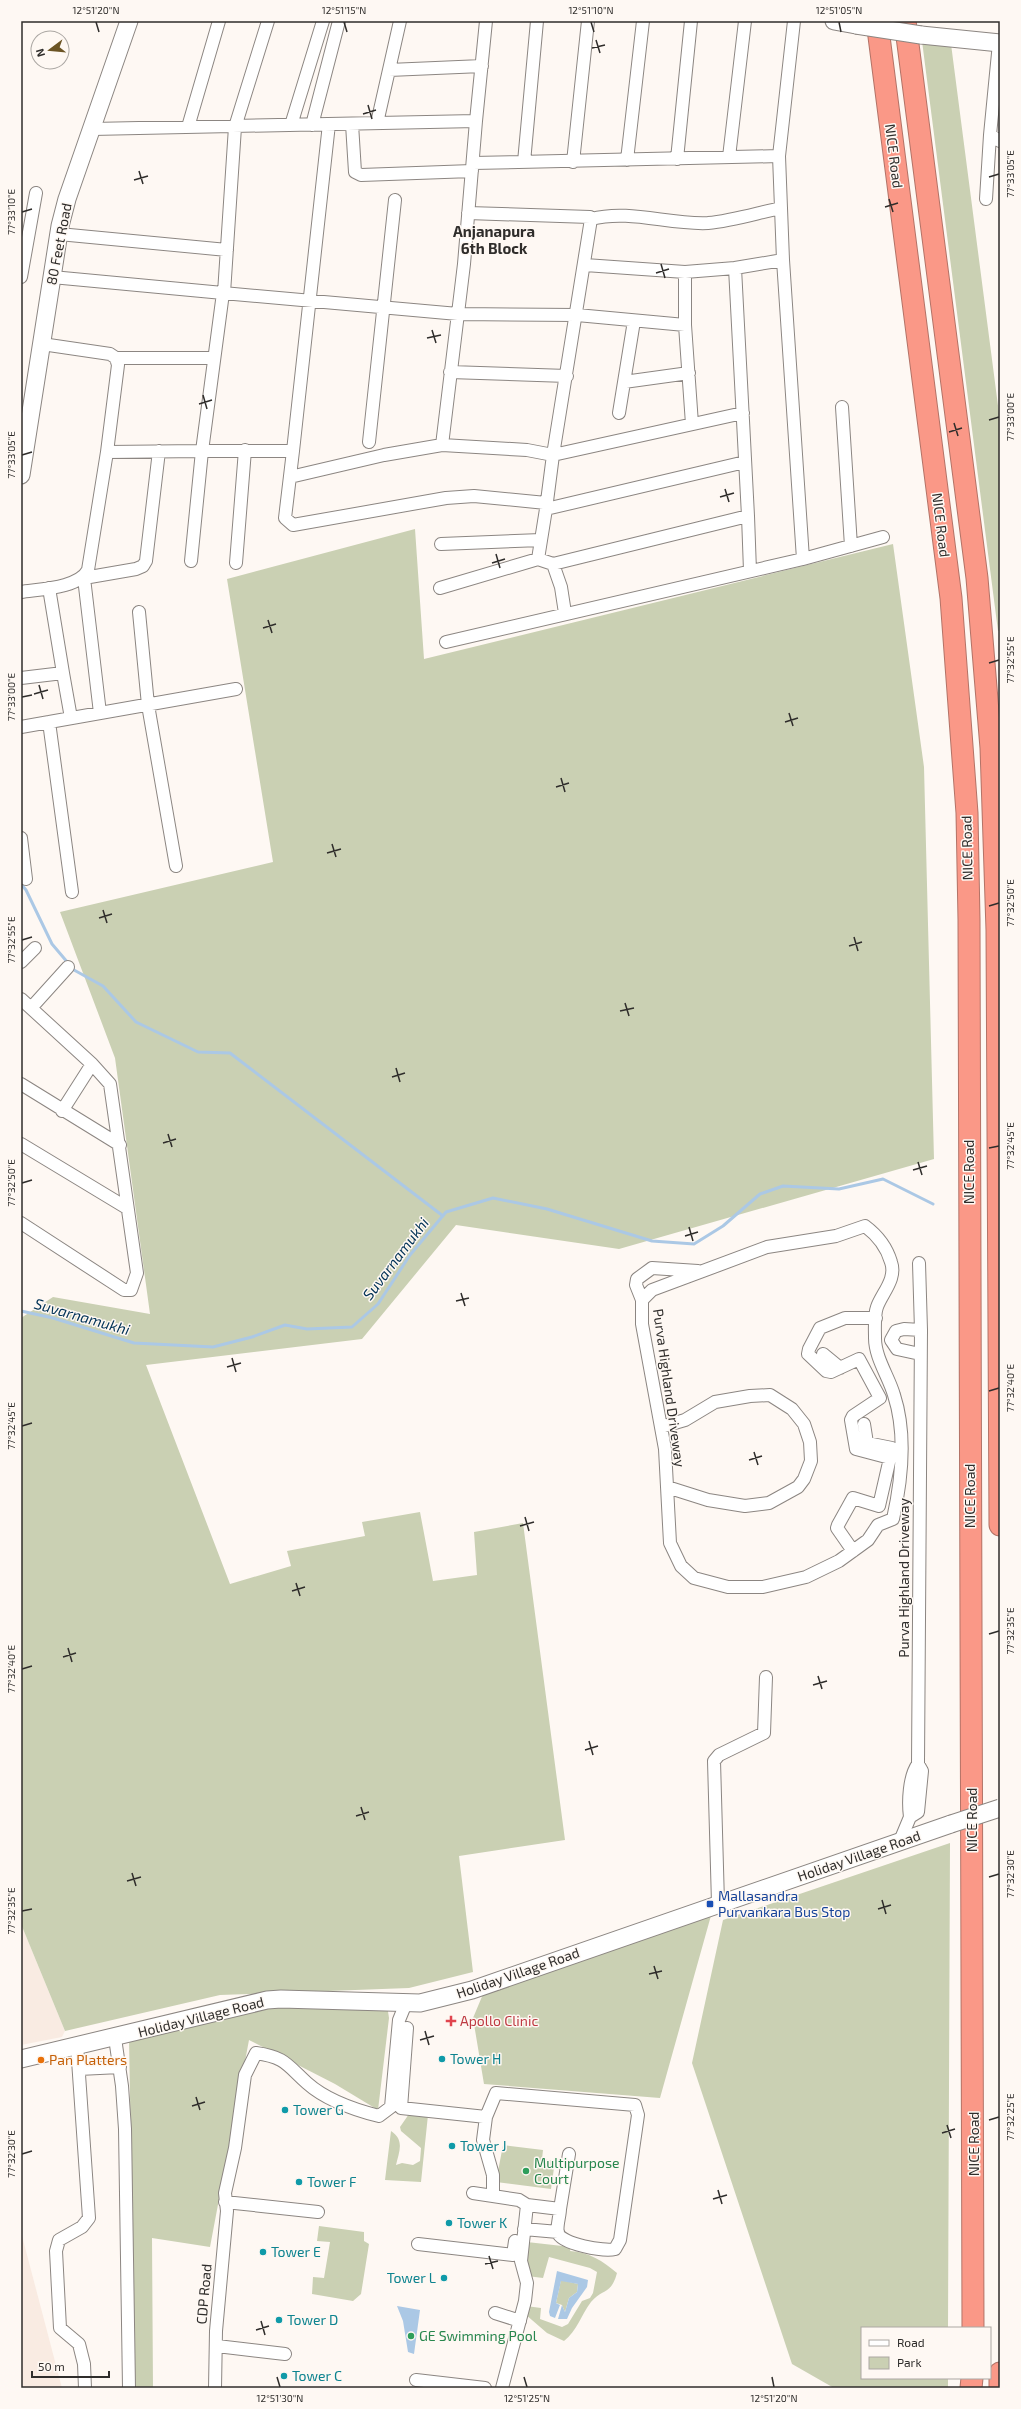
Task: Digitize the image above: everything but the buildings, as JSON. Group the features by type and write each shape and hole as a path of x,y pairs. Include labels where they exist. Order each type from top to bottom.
{"highway":[{"name":"NICE Road","path":"876,21 950,598 967,813 969,920 973,2327"},
{"name":"NICE Road","path":"905,21 977,578 992,748 997,930 1000,1525"},
{"path":"1000,2373 1000,2388"}],"street":[{"name":"80 Feet Road","path":"21,475 27,405 42,344 58,234 67,199 129,21"},
{"path":"188,127 219,21"},
{"path":"191,561 202,451 224,293 235,127 268,21"},
{"path":"291,125 323,21"},
{"path":"312,125 339,21"},
{"path":"377,123 400,21"},
{"path":"442,445 458,314 486,21"},
{"path":"524,162 537,21"},
{"path":"573,162 588,21"},
{"path":"627,160 642,21"},
{"path":"677,159 691,21"},
{"path":"729,157 745,21"},
{"path":"794,21 779,156 783,260 803,559"},
{"path":"834,21 921,35 999,43 995,138 986,199"},
{"path":"389,70 482,66"},
{"path":"92,129 476,121"},
{"path":"329,124 285,518 293,525 446,498 474,496 546,506 745,462"},
{"path":"352,124 355,172 361,175 524,162 779,156"},
{"path":"21,277 36,193"},
{"path":"369,442 396,200"},
{"path":"468,213 590,217 592,219 606,215 632,216 708,223 781,208"},
{"path":"538,559 553,455 592,219"},
{"path":"58,234 227,250"},
{"path":"585,265 685,272 735,268 783,260"},
{"path":"735,268 750,571"},
{"path":"685,272 685,325 692,424"},
{"path":"52,277 458,314 577,315 685,325"},
{"path":"619,413 634,321"},
{"path":"42,344 110,354 116,358 214,358"},
{"path":"100,713 84,578 88,570 107,452 118,365 116,358"},
{"path":"450,372 567,376"},
{"path":"624,382 689,373"},
{"path":"842,407 850,546"},
{"path":"290,478 384,455 442,445 527,450 553,455 743,413"},
{"path":"107,452 245,450 293,451"},
{"path":"236,563 245,450"},
{"path":"21,592 49,588 76,582 84,578 136,569 143,566 146,561 159,451"},
{"path":"440,588 538,559 553,564 748,516"},
{"path":"446,642 565,613 803,559 883,537"},
{"path":"441,544 541,540"},
{"path":"553,564 561,587 565,613"},
{"path":"49,588 71,718"},
{"path":"139,612 148,704 176,866"},
{"path":"21,678 63,673"},
{"path":"21,727 236,689"},
{"path":"49,722 72,892"},
{"path":"21,838 26,878"},
{"path":"21,962 35,948"},
{"path":"31,1008 68,967"},
{"path":"21,999 92,1064 110,1084 120,1145 127,1208 137,1273 131,1290 124,1290 21,1223"},
{"path":"62,1111 92,1064"},
{"path":"21,1084 62,1111 120,1145"},
{"path":"21,1144 127,1208"},
{"name":"Purva Highland Driveway","path":"865,1226 874,1232 892,1264 890,1283 876,1309 875,1340 883,1368 900,1413 902,1452 897,1499 893,1519 878,1524 868,1540 839,1561 806,1577 763,1587 728,1587 694,1578 681,1566 670,1544 667,1487 661,1428 642,1324 642,1300 652,1290 767,1247 836,1236 865,1226"},
{"name":"Purva Highland Driveway","path":"900,1842 910,1817 909,1808 914,1770 918,1764 921,1330 919,1263"},
{"path":"642,1300 636,1285 637,1279 652,1268 703,1272"},
{"path":"876,1318 845,1318 820,1328 808,1354 826,1371 831,1372 859,1359 880,1398 853,1416 851,1420 856,1449 890,1458"},
{"path":"891,1340 896,1331 904,1329 921,1330"},
{"path":"875,1340 891,1340"},
{"path":"891,1340 897,1349 920,1354"},
{"path":"823,1354 840,1368"},
{"path":"661,1428 685,1420 715,1402 750,1396 770,1395 792,1409 804,1424 810,1442 811,1461 804,1480 798,1487 769,1503 745,1506 708,1500 667,1487"},
{"path":"853,1551 837,1528 838,1525 853,1498 879,1506 892,1448 867,1443 864,1424"},
{"path":"718,1903 714,1761 719,1755 764,1733 766,1677"},
{"name":"Holiday Village Road","path":"21,2059 116,2038 274,1999 409,2003 439,1999 472,1990 718,1903 1000,1808"},
{"path":"409,2003 401,2108 486,2117"},
{"name":"CDP Road","path":"215,2388 217,2346 216,2331 227,2211 225,2202 247,2067 256,2053 282,2060 308,2083 330,2098 357,2110 379,2116 391,2107 399,2020 409,2003"},
{"path":"116,2038 125,2129 129,2388"},
{"path":"77,2046 89,2218 82,2227 59,2240 56,2251 60,2328 79,2344 84,2364 84,2388"},
{"path":"79,2069 120,2067"},
{"path":"493,2196 493,2176 483,2140 486,2117 496,2092 635,2104 638,2115 636,2130 620,2240 615,2249 608,2251 568,2243 561,2239 558,2232 560,2209 569,2154"},
{"path":"473,2193 560,2209"},
{"path":"225,2202 318,2212"},
{"path":"502,2388 520,2321 527,2282 521,2260 524,2229 523,2202"},
{"path":"418,2244 513,2255 523,2202"},
{"path":"524,2229 558,2232"},
{"path":"495,2313 520,2321"},
{"path":"221,2388 223,2360 217,2346 285,2354"},
{"path":"416,2380 485,2388"}],"shaded area":[{"path":"21,1924 65,2031 62,2037 21,2045"},
{"path":"21,2232 62,2388 21,2388"}],"green space":[{"path":"922,41 951,44 1000,421 1000,630 998,631"},
{"path":"415,529 424,659 893,544 924,767 934,1159 619,1249 456,1225 362,1339 146,1365 230,1584 291,1566 287,1551 365,1536 362,1522 420,1512 433,1581 477,1575 474,1532 523,1523 565,1840 459,1856 473,1972 409,1988 220,1995 65,2031 21,1924 21,1318 53,1297 150,1314 115,1058 60,912 273,862 227,579"},
{"path":"950,1843 948,2327 861,2327 861,2379 948,2379 948,2388 834,2388 792,2364 692,2063 723,1920"},
{"path":"712,1912 660,2098 484,2084 473,2018 486,1987"},
{"path":"249,2003 387,2005 389,2018 378,2110 335,2084 249,2040 210,2247 152,2238 153,2388 135,2388 129,2038"},
{"path":"409,2114 428,2115 421,2182 385,2180 391,2131 400,2142 396,2165 402,2163 413,2165 420,2161 421,2148 401,2131 400,2127"},
{"name":"Multipurpose Court","path":"503,2145 543,2150 542,2159 555,2161 551,2189 496,2182"},
{"path":"319,2226 364,2232 364,2241 369,2244 361,2294 353,2301 312,2294 313,2277 324,2278 330,2242 317,2241"},
{"path":"527,2242 571,2247 570,2251 590,2255 617,2273 612,2285 591,2302 576,2328 564,2341 547,2333 525,2314 526,2306 541,2308 540,2319 562,2327 568,2324 582,2301 590,2298 593,2293 597,2272 590,2268 549,2257 543,2278 527,2276 525,2270"},
{"path":"561,2280 578,2284 577,2292 569,2298 565,2312 562,2305 556,2303"}],"water":[{"path":"557,2271 588,2280 587,2287 572,2308 567,2319 558,2319 562,2305 565,2312 569,2298 577,2292 578,2284 561,2281 556,2303 560,2305 555,2318 550,2316 549,2312"},
{"name":"GE Swimming Pool","path":"397,2306 420,2310 414,2354 408,2352 403,2321"}],"waterway":[{"path":"21,884 26,890 52,944 74,970 103,986 136,1022 198,1052 230,1053 443,1216"},
{"name":"Suvarnamukhi","path":"21,1311 53,1318 134,1343 213,1347 252,1337 285,1325 307,1329 352,1327 378,1304 410,1255 446,1212 493,1198 547,1209 652,1241 694,1244 723,1226 760,1194 783,1186 839,1189 883,1179 933,1204"}],"place":[{"name":"Mallasandra Purvankara Bus Stop","path":"710,1904"},
{"name":"Apollo Clinic","path":"451,2021"},
{"name":"Tower H","path":"442,2059"},
{"name":"Pan Platters","path":"41,2060"},
{"name":"Tower G","path":"285,2110"},
{"name":"Tower J","path":"452,2146"},
{"name":"Multipurpose Court","path":"526,2171"},
{"name":"Tower F","path":"299,2182"},
{"name":"Tower K","path":"449,2223"},
{"name":"Tower E","path":"263,2252"},
{"name":"Tower L","path":"444,2278"},
{"name":"Tower D","path":"279,2320"},
{"name":"GE Swimming Pool","path":"411,2336"},
{"name":"Tower C","path":"284,2376"}],"district":[{"name":"Anjanapura 6th Block","path":"494,240"}]}
